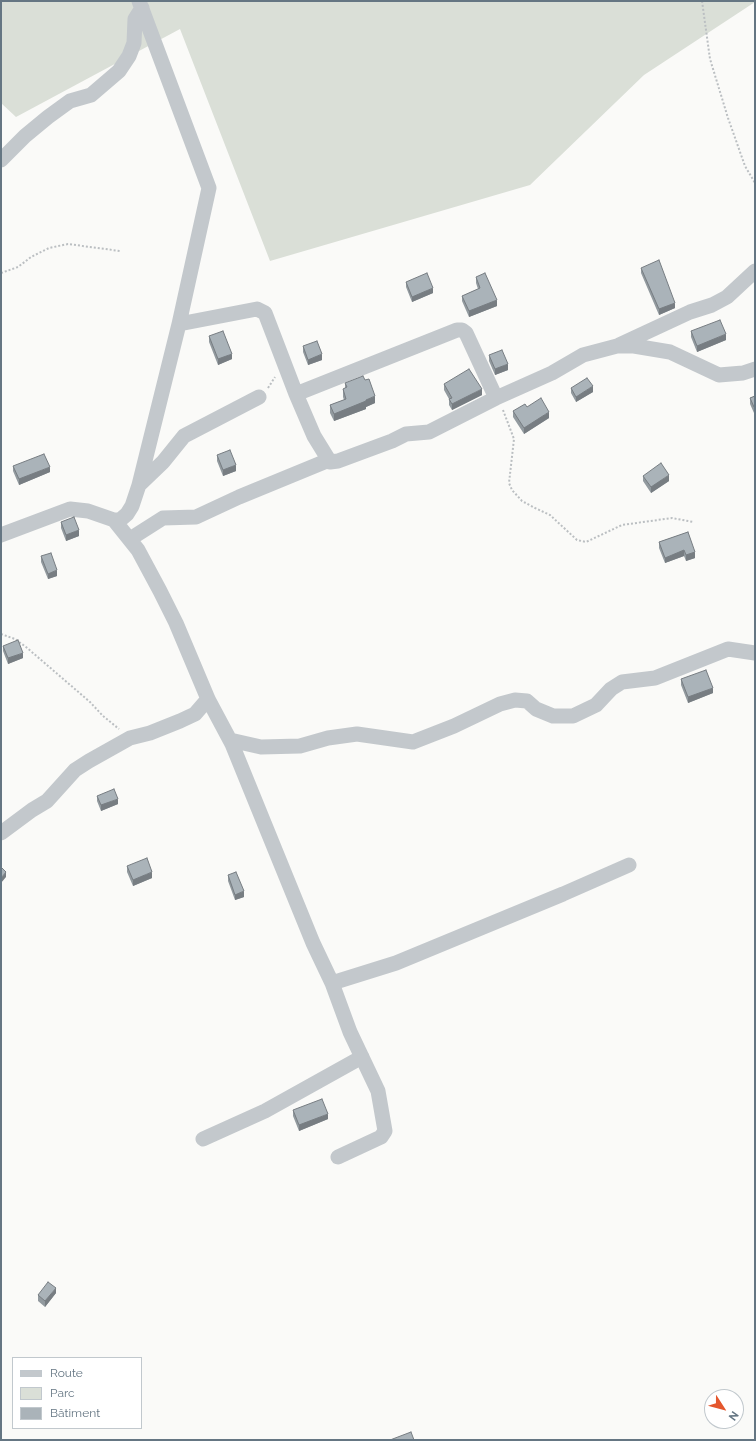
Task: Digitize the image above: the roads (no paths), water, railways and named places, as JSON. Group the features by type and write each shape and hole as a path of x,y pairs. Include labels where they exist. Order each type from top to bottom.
{"street":[{"path":"1,160 25,136 48,117 70,101 91,95 119,71 129,56 134,44 135,19 140,5"},
{"path":"1,535 70,509 88,511 114,520 120,520 127,514 132,506 139,485 179,324 209,188 140,5"},
{"path":"130,539 163,518 196,517 239,497 329,460 333,462 392,441 406,434 429,432 496,398 552,373 583,355 617,346 690,312 727,297 755,271"},
{"path":"179,324 257,309 265,313 314,436 329,460"},
{"path":"296,394 458,330 462,330 466,333 496,398"},
{"path":"617,346 634,346 670,352 719,375 743,373 755,369"},
{"path":"139,485 163,462 184,436 258,397"},
{"path":"114,520 138,550 176,623 208,699 230,740 313,943 332,983 350,1032 378,1091 385,1130 381,1137 338,1157"},
{"path":"230,740 261,747 300,746 328,738 357,734 413,742 454,726 500,704 515,700 527,701 536,709 553,716 573,716 596,705 610,689 622,682 655,678 728,649 755,653"},
{"path":"1,833 47,801 75,770 105,751 130,738 150,733 180,722 195,714 208,699"},
{"path":"332,983 396,963 629,865"},
{"path":"204,1140 265,1111 362,1057"}]}
